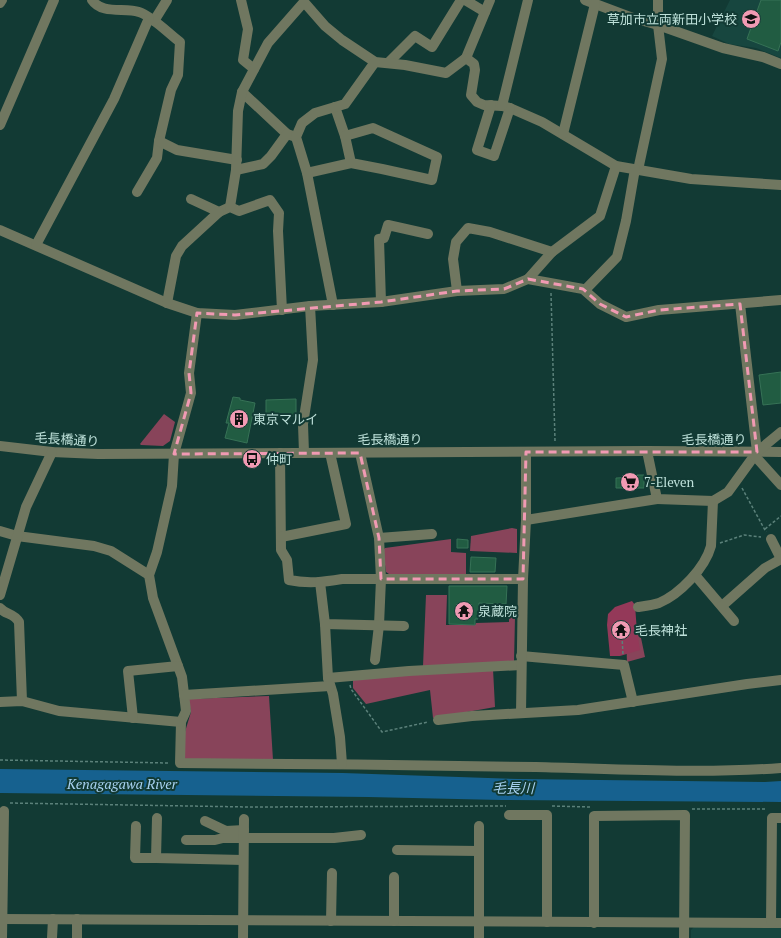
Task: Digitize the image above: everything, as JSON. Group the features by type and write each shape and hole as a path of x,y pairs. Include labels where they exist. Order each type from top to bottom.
{"street":[{"path":"0,4 2,0"},
{"path":"0,125 54,0"},
{"path":"92,0 100,7 112,10 139,12 151,19 180,42 178,74 171,90 157,158 138,192"},
{"path":"112,10 119,0"},
{"path":"36,245 114,99 151,19 168,0"},
{"path":"242,0 248,29 243,60 254,69"},
{"path":"388,63 414,36 432,47 461,0"},
{"path":"465,0 485,12"},
{"path":"230,207 237,165 238,111 242,92 268,43 304,1 326,26 342,40 375,62 446,73 466,58 490,0"},
{"path":"501,106 528,0"},
{"path":"585,0 630,17 658,25 723,48 763,57 781,64"},
{"path":"585,290 617,257 662,59 658,25 658,0"},
{"path":"563,134 595,4"},
{"path":"466,58 474,64 475,70 471,95 477,102 501,106 542,122 616,166 691,179 781,185"},
{"path":"160,140 177,150 237,165 263,164 292,136 302,123 315,113 345,104 375,62"},
{"path":"242,92 292,136 307,173 333,305"},
{"path":"335,107 345,136 351,163"},
{"path":"307,173 351,163 432,180 437,157 373,128 345,136"},
{"path":"0,230 167,303 197,313 235,315 310,306 381,302 458,291 504,289 528,279 552,252 600,216 616,166"},
{"path":"191,199 219,212"},
{"path":"167,303 176,256 182,246 219,212 230,207 238,211 270,200 279,213 278,231 282,310"},
{"path":"381,302 379,239 384,238 388,225 428,234"},
{"path":"458,291 453,259 456,242 468,228 490,232 552,252"},
{"path":"528,279 584,289 600,304 626,317 659,310 781,300"},
{"path":"740,304 756,454 781,485"},
{"path":"304,453 304,424 312,360 310,306"},
{"path":"197,313 189,372 191,393 174,454 172,486 157,552 149,575 153,598 182,677 186,711 181,722 180,763 342,764 652,771 750,770 781,768"},
{"path":"526,520 657,499 713,501 728,492 756,454 781,432"},
{"name":"毛長橋通り","path":"0,446 52,452 98,454 646,451 756,454 781,452"},
{"path":"646,451 657,499"},
{"path":"0,595 26,507 52,452"},
{"path":"360,452 379,538 381,579 379,626 374,660"},
{"path":"520,713 526,520 526,452"},
{"path":"280,453 281,550 287,560 289,580 301,583 342,579 523,579"},
{"path":"281,536 346,524 330,453"},
{"path":"638,607 659,603 679,590 695,575 711,546 713,501"},
{"path":"0,531 17,536 94,546 111,551 149,575"},
{"path":"379,538 432,534"},
{"path":"722,606 765,568 781,559 775,540"},
{"path":"695,575 734,621"},
{"path":"320,582 325,624 329,682 340,737 342,764"},
{"path":"0,608 16,617 19,622 22,701"},
{"path":"325,624 404,626"},
{"path":"184,695 329,682 350,676 521,661 624,665 634,702"},
{"path":"133,718 128,671 178,666"},
{"path":"438,720 578,710 781,680"},
{"path":"0,702 22,701 59,711 181,722"},
{"path":"2,938 1,919 4,807"},
{"path":"509,810 547,815 547,922"},
{"path":"594,922 594,816 687,812 684,938"},
{"path":"156,858 157,818"},
{"path":"1,919 776,923 772,818 781,818"},
{"path":"243,938 244,819"},
{"path":"205,821 226,831 244,834 334,838 361,836"},
{"path":"136,826 135,858 243,860"},
{"path":"479,938 480,826"},
{"path":"186,840 198,836 215,840 244,834"},
{"path":"397,850 480,850"},
{"path":"331,921 332,873"},
{"path":"394,877 394,921"},
{"path":"52,919 52,938"},
{"path":"77,919 77,938"}],"path":[{"path":"550,283 555,452"},
{"path":"738,479 765,529 775,540"},
{"path":"765,529 781,516"},
{"path":"711,546 744,535 775,540"},
{"path":"480,612 518,611"},
{"path":"622,636 623,656"},
{"path":"350,676 350,689 382,732 438,720"},
{"path":"0,760 180,763"},
{"path":"548,806 595,807"},
{"path":"4,807 249,807 509,810"},
{"path":"687,812 767,810"}],"highlighted area":[{"path":"528,279 583,289 600,304 626,317 659,310 740,304 757,452 526,452 523,579 381,579 379,538 360,453 174,454 191,393 189,373 197,313 235,315 381,302 457,291 504,289"}],"shaded area":[{"name":"草加市立両新田小学校","path":"730,0 781,0 781,58 756,48 729,44 712,36"},
{"path":"164,414 175,422 170,441 163,446 141,445 140,444"},
{"path":"512,528 517,529 517,553 470,551 471,536"},
{"path":"451,539 451,552 466,553 466,574 389,574 386,572 383,550 385,548"},
{"path":"426,595 447,595 446,625 475,625 476,623 509,622 509,617 515,617 514,662 423,666"},
{"path":"632,601 635,605 640,650 620,656 610,656 607,625 608,614 615,607"},
{"path":"640,633 645,657 627,662 626,637"},
{"path":"493,669 495,707 433,718 430,690 366,704 353,688 353,677"},
{"path":"269,696 273,760 185,759 184,735 191,712 188,699"},
{"path":"695,926 781,928 781,938 691,938 691,930"}],"water":[{"path":"0,769 343,773 519,779 781,781 781,802 501,800 0,793"}],"building":[{"path":"761,0 781,0 781,42 778,51 747,39"},
{"path":"781,372 781,403 763,405 759,375"},
{"name":"東京マルイ","path":"233,397 255,403 247,443 225,438 229,423 226,423"},
{"path":"296,399 296,416 270,417 270,414 266,414 266,400"},
{"path":"637,475 644,475 644,488 616,488 616,478 637,477"},
{"path":"457,539 468,540 468,548 457,548"},
{"path":"471,557 496,558 495,572 470,572"},
{"path":"449,586 507,586 506,604 479,603 478,619 475,619 475,625 449,624"}],"place":[{"name":"草加市立両新田小学校","path":"751,19"},
{"name":"東京マルイ","path":"239,419"},
{"name":"仲町","path":"252,459"},
{"name":"7-Eleven","path":"630,482"},
{"name":"泉蔵院","path":"464,611"},
{"name":"毛長神社","path":"621,630"}],"water label":[{"name":"Kenagagawa River","path":"122,784"},
{"name":"毛長川","path":"513,788"}]}
